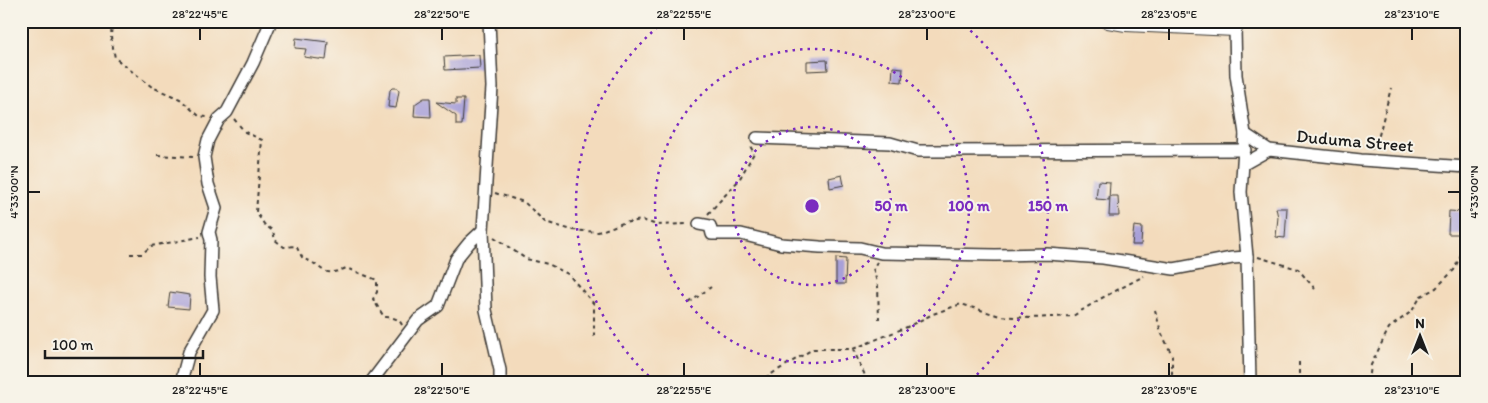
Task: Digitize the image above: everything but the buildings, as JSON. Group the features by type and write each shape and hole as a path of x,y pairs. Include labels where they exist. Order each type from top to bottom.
{"street":[{"path":"181,382 189,352 213,310 210,277 211,240 209,232 216,208 208,184 204,157 208,140 253,63 271,21"},
{"path":"489,21 492,87 483,230 486,310 500,370 500,382"},
{"path":"1108,21 1126,24 1235,25 1236,75 1245,134 1241,192 1247,257 1250,382"},
{"name":"Duduma Street","path":"1245,134 1269,150 1361,160 1467,167"},
{"path":"757,138 890,143 918,151 1245,150"},
{"path":"1244,164 1269,150"},
{"path":"699,224 710,226 712,234 740,234 781,244 820,248 860,248 881,253 995,256 1047,254 1103,258 1174,269 1247,257"},
{"path":"371,382 418,320 438,306 456,259 483,230"}],"path":[{"path":"112,21 111,37 115,58 152,87 180,99 199,116 223,116 246,132 262,140 256,212 264,224 273,231 275,240 284,247 296,246 303,259 309,261 321,271 336,272 346,268 377,280 377,292 373,299 375,305 384,317 392,317 400,321 408,334"},
{"path":"1361,160 1377,142 1391,88"},
{"path":"486,190 524,202 545,222 572,230 598,232 623,223 642,220 657,225 699,224 739,180 754,153 749,147 757,138"},
{"path":"157,155 204,157"},
{"path":"1467,188 1463,202 1467,210"},
{"path":"483,230 526,259 548,264 568,274 594,304 594,336"},
{"path":"130,254 142,254 151,246 197,238 209,232"},
{"path":"1369,382 1371,365 1389,328 1412,311 1421,296 1436,288 1454,270 1467,241"},
{"path":"879,319 878,286 873,268 881,253"},
{"path":"1247,257 1253,255 1298,269 1315,289"},
{"path":"758,382 813,349 853,349 933,314 961,304 1000,316 1030,318 1073,316 1100,299 1162,266"},
{"path":"688,303 711,287"},
{"path":"1155,310 1161,332 1172,355 1172,382"},
{"path":"853,349 868,382"},
{"path":"1299,359 1299,382"}]}
